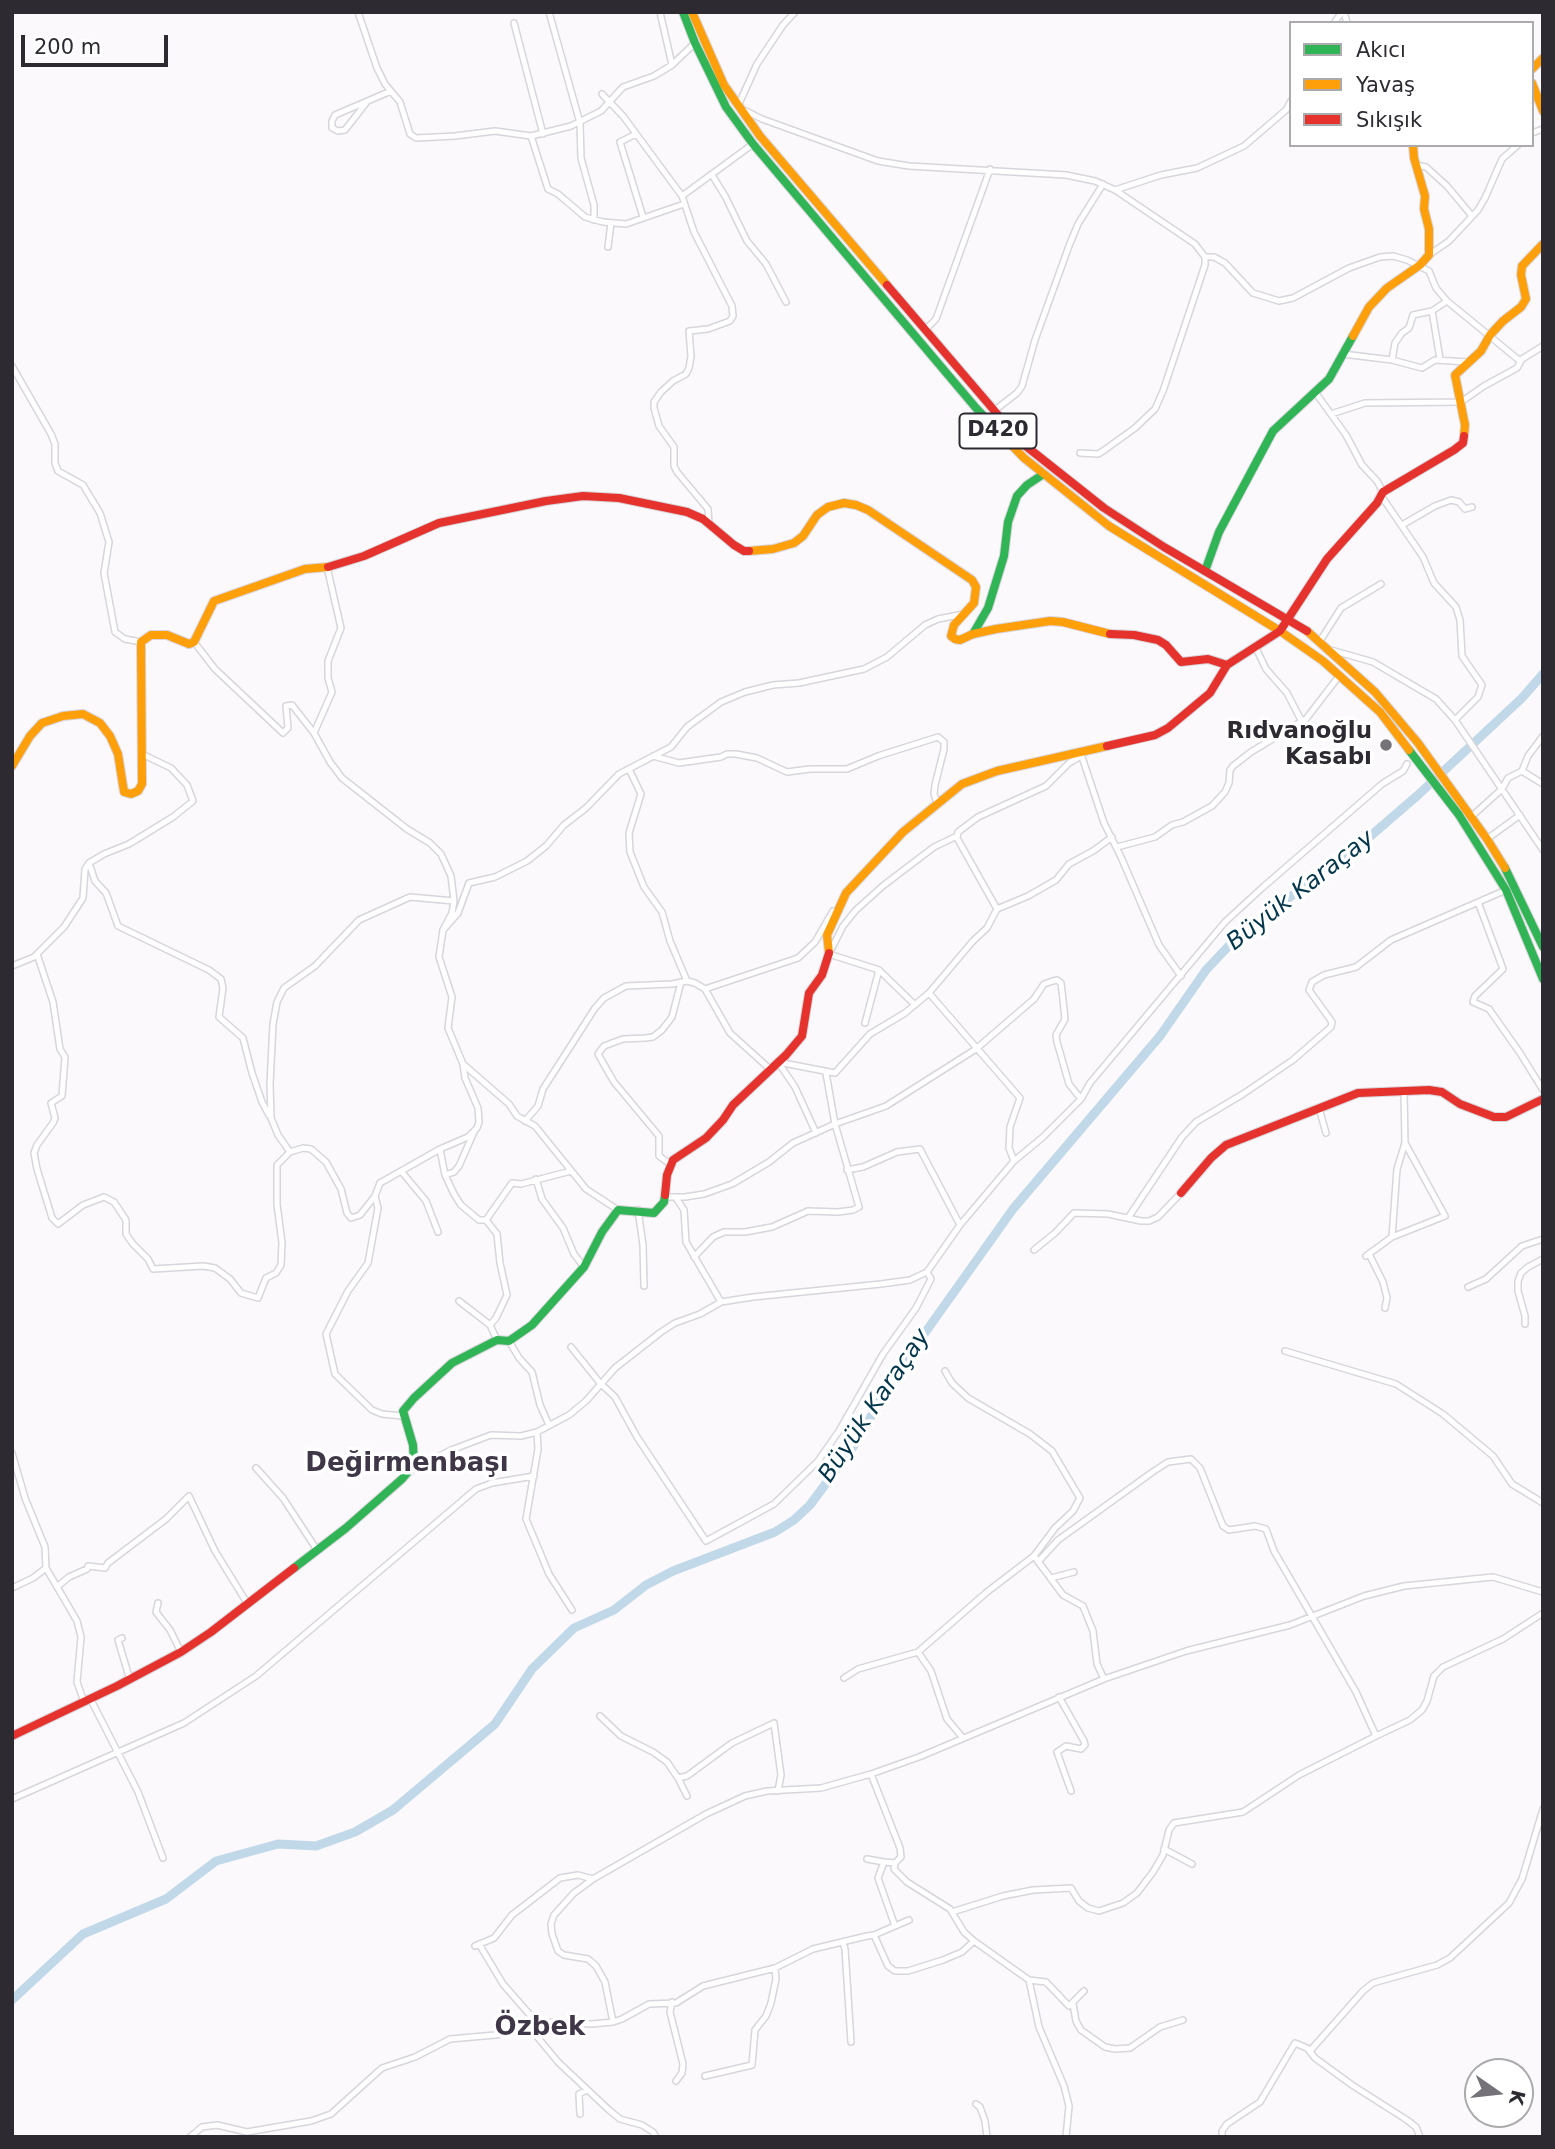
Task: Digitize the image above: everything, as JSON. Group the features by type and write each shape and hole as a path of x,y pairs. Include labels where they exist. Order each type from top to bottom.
{"main road":[{"name":"D420","path":"683,12 726,107 753,144 976,408 1042,475 1109,526 1280,631 1323,661 1380,712 1459,815 1506,890"},
{"name":"D420","path":"691,12 724,85 738,107 833,223 1022,443 1070,482 1154,541 1289,618 1320,641 1376,692 1472,816 1510,877 1543,947"},
{"path":"1534,86 1543,111"},
{"path":"1205,571 1219,532 1265,443 1273,432 1329,379 1369,307 1387,288 1420,265 1429,255 1429,229 1413,147"},
{"path":"12,1736 181,1652 211,1632 385,1495 414,1465 413,1446 403,1411 414,1398 452,1363 497,1340 509,1341 532,1325 584,1267 602,1232 618,1210 654,1213 664,1202 673,1160 706,1138 733,1105 771,1070 802,1036 809,993 822,975 829,954 827,935 846,893 903,832 937,802 962,784 997,771 1155,735 1168,728 1210,693 1227,665 1280,631 1327,559 1382,494 1463,443 1465,434 1455,375 1481,351 1490,335 1521,307 1526,299 1522,266 1543,244"},
{"path":"973,634 991,598 1004,556 1008,522 1017,496 1042,475"},
{"path":"12,765 30,736 42,723 63,716 82,714 100,723 110,736 118,754 124,792 131,794 138,791 142,784 141,642 151,635 159,634 185,643 194,642 214,601 305,569 369,554 439,523 583,496 604,496 664,506 696,516 744,551 774,549 794,543 803,536 817,515 828,507 844,503 856,505 868,510 968,576 976,587 976,595 974,603 954,625 951,636 960,640 973,634 1049,621 1062,622 1103,634 1134,635 1158,640 1181,662 1208,659 1227,665"},
{"path":"1506,890 1543,979"},
{"path":"1181,1193 1226,1145 1358,1093 1429,1090 1442,1092 1460,1104 1494,1117 1506,1117 1543,1100"}],"street":[{"path":"358,12 377,68 400,102 410,134 414,137 436,138 495,131 531,136 580,123 601,111 623,87 654,76 672,65 695,43"},
{"path":"549,12 580,123 582,158 594,205 594,220"},
{"path":"660,12 672,65"},
{"path":"795,12 757,64 738,107 761,119 878,160 909,166 1066,175 1103,184 1195,244 1205,257 1199,285 1155,409 1135,428 1098,454 1080,453"},
{"path":"514,23 543,134"},
{"path":"366,103 345,130 332,128 335,115 344,109 366,103 391,91"},
{"path":"602,93 682,195 694,232 732,306 733,316 730,321 689,331 689,368 686,374 661,392 654,402 659,426 674,447 674,466 708,509 709,524"},
{"path":"1115,190 1139,181 1197,168 1244,146 1278,118 1289,105"},
{"path":"636,134 620,142 643,217"},
{"path":"531,136 548,190 558,194 578,212 594,220 626,224 684,204"},
{"path":"682,195 753,144"},
{"path":"1429,255 1449,241 1472,216 1485,198 1502,159 1516,147"},
{"path":"1415,164 1426,167 1447,186 1472,216"},
{"path":"925,330 936,319 990,169"},
{"path":"712,175 747,241 766,264 786,302"},
{"path":"993,411 1020,390 1065,254 1078,225 1103,184"},
{"path":"608,247 611,223"},
{"path":"1205,257 1214,257 1225,263 1254,293 1279,301 1309,290 1349,268 1380,257 1393,256 1429,271 1436,288 1447,301 1520,361"},
{"path":"1392,360 1397,339 1409,328 1413,316 1432,311 1447,301"},
{"path":"1432,311 1440,359"},
{"path":"1331,414 1365,403 1461,402 1517,368 1520,361 1543,346"},
{"path":"1343,354 1392,360 1422,368 1432,360 1469,362"},
{"path":"12,366 51,434 58,471 83,485 100,513 109,542 104,573 116,632 125,639 141,642"},
{"path":"1315,392 1402,525 1409,540 1423,557 1434,583 1456,607 1460,620 1462,656 1482,685 1478,697 1455,720"},
{"path":"1402,525 1446,501 1456,500 1465,509 1472,507"},
{"path":"314,733 332,692 328,678 328,661 341,628 327,566"},
{"path":"1320,641 1347,602 1381,583"},
{"path":"443,930 458,913 469,883 495,877 527,861 620,774 671,747 687,727 730,697 773,685 807,682 864,669 887,657 925,625 938,619 964,614"},
{"path":"194,642 215,669 280,731 287,732 289,728 286,706 288,704 294,708 314,733 342,778 436,848 451,876 454,901 452,913 443,930 439,957 452,997 448,1028 463,1064 464,1078 476,1101 479,1122 460,1166 445,1175"},
{"path":"1255,646 1266,669 1287,693 1302,722"},
{"path":"1329,649 1373,662 1436,699 1455,720 1543,850"},
{"path":"1117,847 1155,837 1172,825 1207,809 1225,792 1230,770 1266,743 1302,722 1339,676"},
{"path":"1472,816 1508,778 1521,771 1543,736"},
{"path":"652,756 679,763 736,754 757,758 787,772 847,769 938,737 944,742 944,749 935,785 937,802"},
{"path":"915,1005 879,970 829,954 843,926 856,910 884,885 934,847 957,836 978,817 1046,786 1081,753 1099,810 1159,945 1181,976"},
{"path":"12,967 37,954 64,927 79,906 86,887 85,869 89,863 104,853 129,844 173,817 193,801 187,785 171,768 142,754"},
{"path":"414,1465 426,1464 451,1450 491,1435 521,1436 537,1432 569,1415 586,1401 615,1368 675,1322 700,1314 721,1302 909,1280 927,1272 960,1225 1014,1161 1044,1137 1081,1099 1090,1083 1239,908 1382,785 1403,771 1406,764"},
{"path":"629,769 641,794 629,833 631,852 644,887 662,912 684,981 672,1017 662,1030 653,1037 622,1039 604,1046 598,1054 614,1082 659,1136 659,1156 670,1164"},
{"path":"1521,771 1543,784"},
{"path":"1487,839 1520,815"},
{"path":"957,836 997,909"},
{"path":"778,1062 835,1073 870,1034 929,993 987,928 997,909 1056,880 1069,864 1112,837"},
{"path":"89,863 100,889 106,893 118,926 209,970 221,979 223,988 219,1017 243,1038 258,1092 278,1135 290,1152"},
{"path":"1128,1218 1182,1137 1196,1122 1293,1060 1331,1027 1332,1022 1309,990 1312,982 1324,975 1356,967 1391,940 1506,890"},
{"path":"271,1118 273,1024 277,1002 284,988 315,966 359,920 410,897 454,901"},
{"path":"1478,902 1503,969 1475,996 1473,1002 1489,1009 1521,1053 1543,1090"},
{"path":"525,1121 538,1106 543,1089 604,999 626,986 684,981 705,989 798,958 816,942 831,914 837,909"},
{"path":"37,954 53,1002 60,1049 65,1057 62,1096 51,1102 55,1118 34,1153 52,1218 58,1224 83,1205 104,1197 114,1202 126,1220 126,1234 148,1259 153,1269 203,1266 215,1268 230,1279 241,1293 258,1298 266,1278 276,1273 281,1265 282,1243 277,1204 278,1165 290,1152 303,1148 311,1149 326,1162 341,1189 347,1213 351,1218 360,1215 375,1196 380,1182 474,1132"},
{"path":"865,1023 879,970"},
{"path":"665,1197 704,1194 732,1184 769,1162 793,1143 835,1124 886,1106 976,1049 1034,999 1044,984 1057,980 1061,983 1065,1019 1056,1035 1057,1042 1069,1084 1081,1099"},
{"path":"705,989 730,1033 771,1070"},
{"path":"929,993 1020,1098 1010,1128 1009,1149 1014,1161"},
{"path":"778,1062 795,1087 816,1133"},
{"path":"463,1064 509,1104 517,1116 535,1126 586,1189 618,1210"},
{"path":"694,1257 713,1237 724,1232 745,1232 772,1227 808,1211 853,1210 859,1207 835,1124 826,1073"},
{"path":"1392,1237 1397,1169 1405,1143 1404,1091"},
{"path":"1319,1108 1326,1133"},
{"path":"1385,1308 1387,1298 1383,1282 1368,1255 1392,1237 1445,1216 1405,1143"},
{"path":"440,1149 445,1175 461,1205 479,1220 486,1220"},
{"path":"847,1170 863,1167 897,1152 920,1149 960,1225"},
{"path":"401,1171 426,1201 438,1232"},
{"path":"486,1220 512,1183 521,1184 571,1171"},
{"path":"536,1179 542,1199 563,1228 574,1254 584,1267"},
{"path":"1034,1250 1074,1213 1108,1214 1141,1222 1158,1217 1181,1193"},
{"path":"375,1196 378,1208 368,1263 348,1291 326,1337 335,1374 372,1409 382,1414 403,1416"},
{"path":"676,1198 684,1210 686,1242 721,1302"},
{"path":"638,1210 645,1286"},
{"path":"486,1220 497,1234 507,1295 491,1325"},
{"path":"1468,1287 1486,1279 1522,1246 1543,1239"},
{"path":"1525,1324 1518,1281 1521,1273 1543,1259"},
{"path":"571,1347 615,1397 637,1437 706,1541 774,1504 818,1461 839,1431 883,1354 916,1308 931,1279 927,1272"},
{"path":"459,1301 491,1325 497,1340"},
{"path":"509,1341 519,1359 532,1372 540,1405 549,1425"},
{"path":"1285,1350 1395,1384 1450,1420 1493,1456 1512,1484 1543,1503"},
{"path":"844,1678 858,1669 918,1652 987,1592 1034,1556 1055,1528 1073,1511 1080,1498 1052,1451 1030,1434 968,1398 952,1383 945,1371"},
{"path":"537,1432 538,1449 526,1519 549,1574 572,1610"},
{"path":"12,1453 25,1498 45,1547 46,1568 72,1610 79,1628 81,1637 77,1682 120,1753 163,1858"},
{"path":"1038,1562 1058,1540 1154,1471 1168,1462 1191,1459 1200,1468 1223,1526 1229,1530 1255,1526 1266,1529 1273,1551 1356,1692 1376,1736"},
{"path":"256,1468 283,1498 317,1550"},
{"path":"12,1799 184,1723 256,1675 475,1489 492,1483 534,1476"},
{"path":"58,1586 88,1566 105,1568 166,1519 189,1496 215,1551 247,1603"},
{"path":"1034,1556 1063,1595 1083,1606 1093,1631 1097,1664 1104,1679"},
{"path":"12,1588 46,1568"},
{"path":"1051,1578 1074,1572"},
{"path":"613,2022 605,1982 596,1966 588,1959 564,1955 558,1951 552,1934 554,1915 574,1893 593,1879 716,1809 746,1796 821,1788 872,1774 1104,1679 1186,1651 1312,1617 1363,1596 1404,1586 1493,1577 1543,1591"},
{"path":"158,1602 156,1612 170,1630 181,1652"},
{"path":"952,1912 1032,1890 1072,1888 1079,1901 1088,1908 1099,1911 1123,1903 1137,1893 1153,1872 1174,1823 1244,1812 1300,1775 1410,1720 1422,1710 1430,1683 1443,1667 1503,1639 1543,1613"},
{"path":"122,1638 118,1640 130,1679"},
{"path":"918,1652 931,1671 947,1719 963,1738"},
{"path":"1059,1697 1085,1745 1081,1749 1066,1746 1057,1752 1072,1791"},
{"path":"600,1716 621,1736 667,1762 687,1796"},
{"path":"678,1778 687,1776 732,1743 775,1723 781,1775 778,1791"},
{"path":"872,1774 900,1848 901,1857 895,1863 894,1870 906,1882 952,1912 974,1941 1030,1980 1046,1982 1069,2006 1084,1991"},
{"path":"1310,2052 1363,1990 1373,1983 1437,1965 1450,1958 1509,1903 1522,1879 1543,1809"},
{"path":"1164,1849 1192,1864"},
{"path":"867,1859 895,1863"},
{"path":"884,1862 878,1878 895,1926"},
{"path":"537,2023 503,1984 477,1945 495,1938 512,1915 560,1878 578,1874 593,1879"},
{"path":"190,2137 202,2127 247,2132 311,2121 331,2114 390,2064 415,2057 450,2039 495,2035 537,2023 613,2022 649,2004 681,2001 703,1986 775,1968 813,1949 873,1935 909,1920"},
{"path":"873,1935 888,1966 895,1971 908,1971 943,1960 962,1952 974,1941"},
{"path":"843,1943 851,2042"},
{"path":"705,2076 752,2066 755,2030 766,2016 771,2003 776,1979 775,1968"},
{"path":"1030,1980 1039,2027 1064,2086 1069,2106 1066,2137"},
{"path":"672,2002 670,2012 683,2064 682,2073 676,2081"},
{"path":"1073,2004 1076,2021 1081,2030 1098,2043 1115,2049 1130,2048 1160,2028 1183,2020"},
{"path":"529,2027 558,2063 620,2119 642,2125 656,2137"},
{"path":"1222,2137 1222,2131 1227,2124 1260,2102 1295,2043 1416,2127 1420,2137"},
{"path":"580,2114 579,2094 587,2090"},
{"path":"976,2104 980,2107 985,2121 987,2137"}],"waterway":[{"name":"Büyük Karaçay","path":"12,2000 83,1934 166,1899 216,1861 278,1844 316,1846 355,1832 393,1810 495,1724 532,1669 574,1628 614,1610 646,1585 673,1571 775,1532 794,1520 810,1505 855,1444 895,1375 1013,1209 1160,1036 1206,970 1240,934 1359,846 1418,795 1522,698 1543,674"}],"traffic: fast":[{"path":"683,12 726,107 753,144 999,432"},
{"path":"1205,571 1219,532 1273,431 1329,379 1353,336"},
{"path":"973,634 988,608 1004,556 1008,522 1017,496 1042,475"},
{"path":"1409,750 1459,815 1506,890 1543,979"},
{"path":"1505,868 1543,947"},
{"path":"294,1568 346,1528 402,1479 414,1465 413,1445 403,1411 414,1398 452,1363 497,1340 509,1341 532,1325 584,1267 602,1232 618,1210 654,1213 664,1202 665,1195"}],"traffic: slow":[{"path":"692,12 724,85 760,136 887,285"},
{"path":"1534,67 1543,58"},
{"path":"1534,88 1543,111"},
{"path":"1353,336 1369,307 1387,288 1420,265 1429,255 1425,196 1413,147"},
{"path":"1464,436 1465,425 1455,375 1481,351 1490,335 1503,321 1521,307 1526,299 1522,266 1543,244"},
{"path":"999,432 1024,458 1109,526 1280,631 1323,661 1380,712 1409,750"},
{"path":"749,551 773,549 794,543 803,536 817,515 828,507 844,503 856,505 868,510 972,580 976,587 974,603 954,625 951,636 955,639 960,640 996,629 1050,621 1110,634"},
{"path":"12,766 30,736 42,723 63,716 83,714 100,723 110,736 118,754 124,792 131,794 138,791 142,784 141,642 151,635 167,635 189,644 194,642 214,601 305,569 328,567"},
{"path":"1307,631 1375,692 1418,743 1505,868"},
{"path":"829,953 827,935 846,893 903,832 962,784 997,771 1107,746"}],"traffic: jam":[{"path":"887,285 1022,443 1104,508 1164,547 1307,631"},
{"path":"1107,746 1155,735 1168,728 1210,693 1227,665 1280,631 1327,559 1377,503 1383,492 1454,450 1463,443 1464,436"},
{"path":"328,567 364,556 439,523 583,496 619,498 687,512 703,519 734,545 749,551"},
{"path":"1110,634 1158,640 1181,662 1208,659 1227,665"},
{"path":"665,1195 667,1175 673,1160 706,1138 733,1105 786,1055 802,1036 809,993 822,975 829,953"},
{"path":"1181,1193 1226,1145 1358,1093 1429,1090 1442,1092 1460,1104 1494,1117 1506,1117 1543,1099"},
{"path":"12,1736 181,1652 294,1568"}],"place":[{"name":"Rıdvanoğlu Kasabı","path":"1386,745"}],"district":[{"name":"Değirmenbaşı","path":"407,1464"},
{"name":"Özbek","path":"540,2028"}]}
